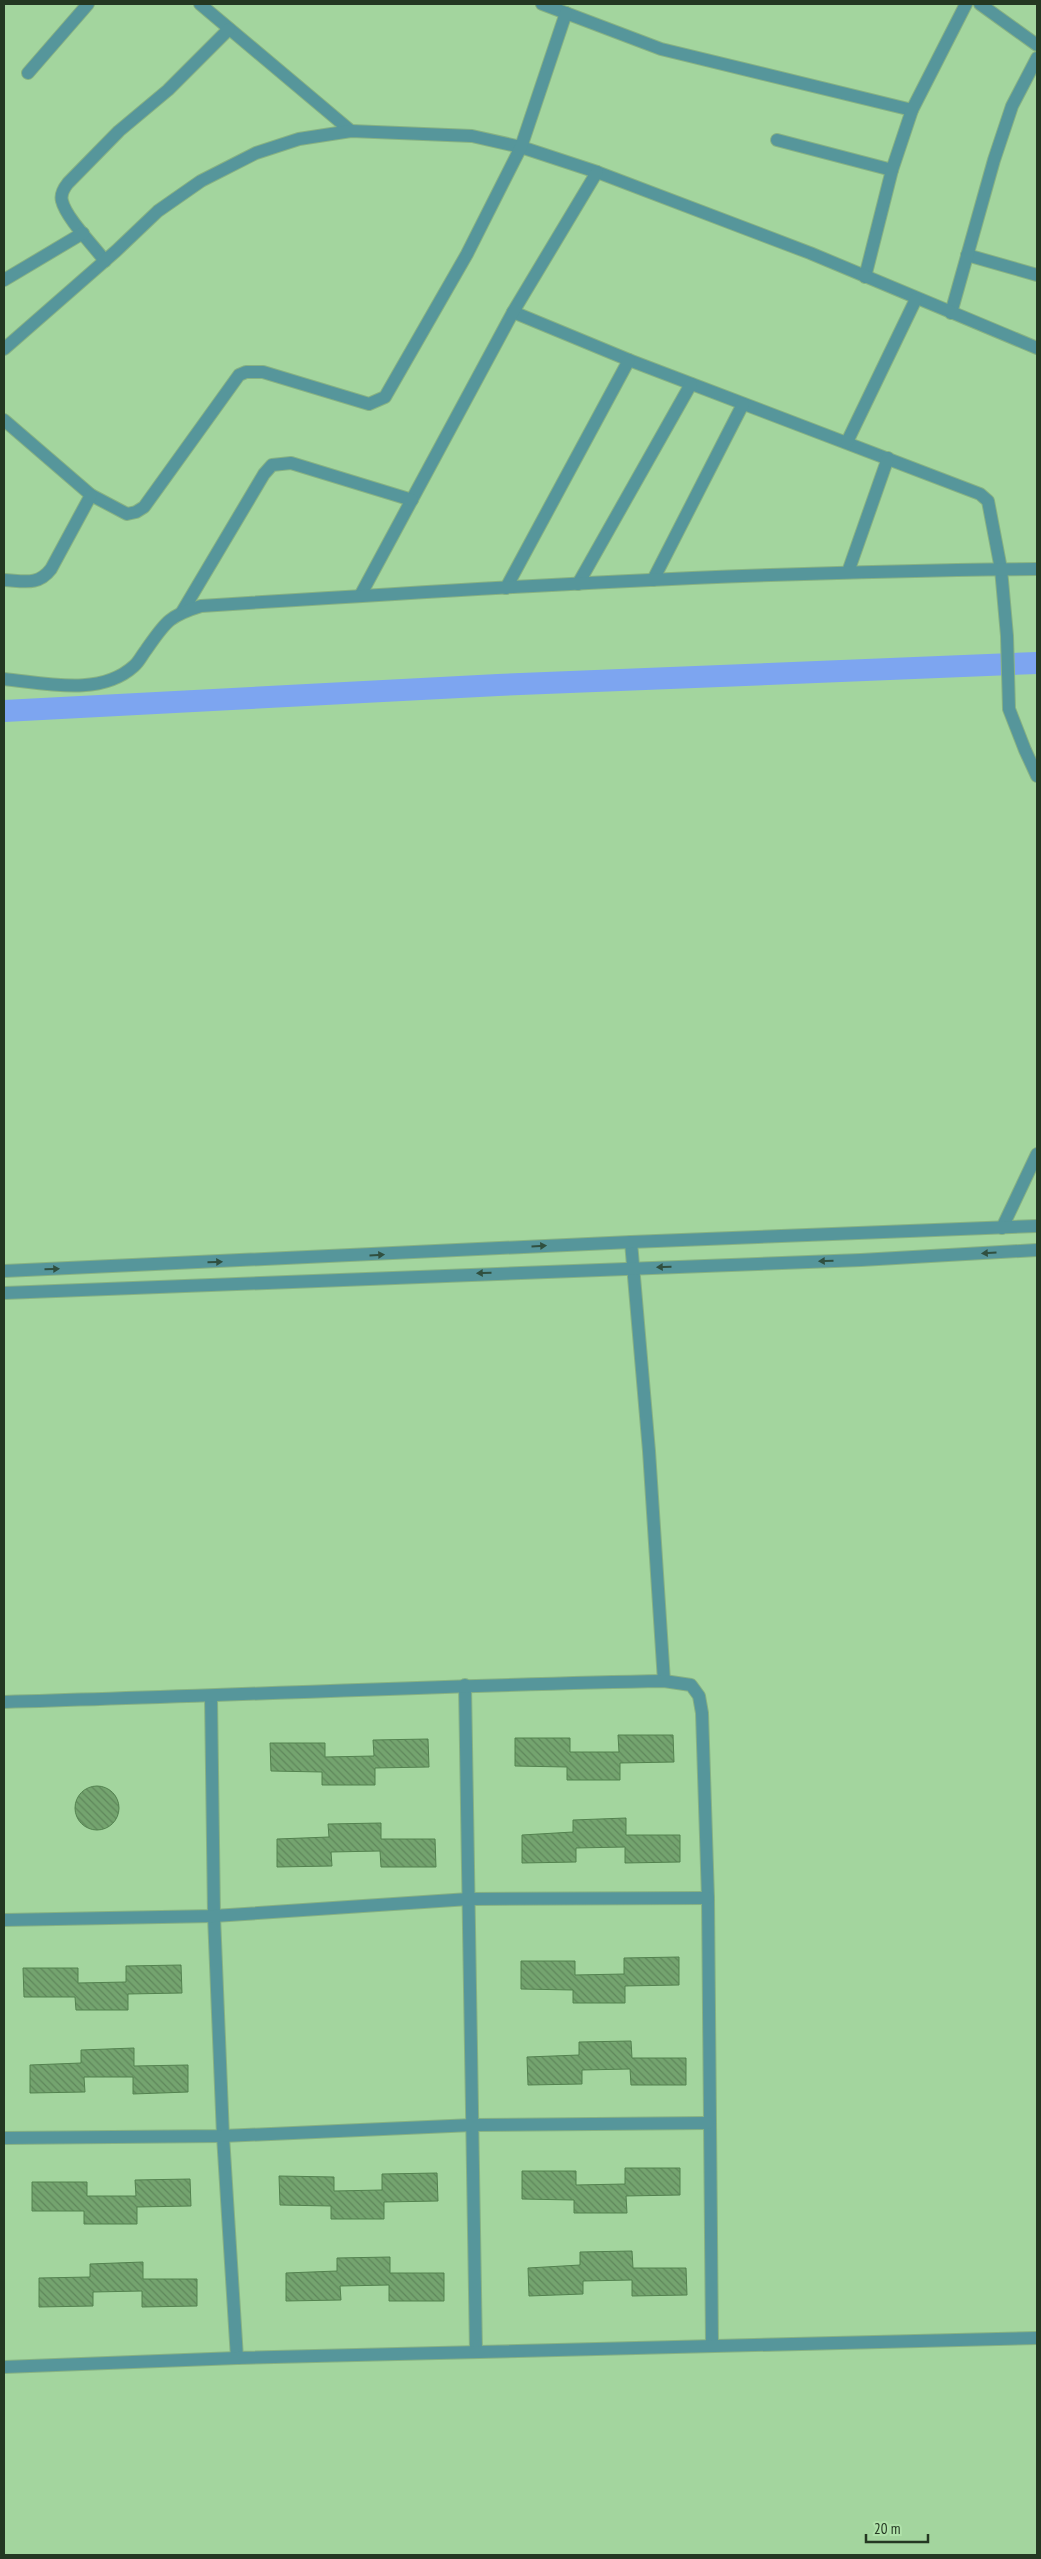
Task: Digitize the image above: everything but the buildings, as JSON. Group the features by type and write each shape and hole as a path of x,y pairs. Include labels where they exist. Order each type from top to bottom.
{"street":[{"path":"28,73 88,4"},
{"path":"200,4 351,131"},
{"path":"542,4 661,50 912,110"},
{"path":"865,277 892,170 912,110 966,4"},
{"path":"980,4 1037,45"},
{"path":"4,420 91,495 127,514 136,512 144,506 239,376 246,372 263,372 369,404 385,398 462,262 521,147 566,13"},
{"path":"105,260 68,213 62,200 63,191 68,183 119,131 168,90 229,28"},
{"path":"951,313 1012,106 1037,58"},
{"path":"4,349 158,211 201,181 265,150 299,139 351,131 472,136 521,147 597,172 810,253 916,299 1037,348"},
{"path":"777,140 892,170"},
{"path":"360,596 513,312 597,172"},
{"path":"4,280 83,233"},
{"path":"967,255 1037,275"},
{"path":"847,442 916,299"},
{"path":"513,312 690,384 980,494 988,501 1001,569 1007,636 1009,709 1024,750 1037,776"},
{"path":"506,588 629,360"},
{"path":"578,584 690,384"},
{"path":"652,580 743,404"},
{"path":"848,572 888,458"},
{"path":"182,612 264,474 272,465 291,463 412,500"},
{"path":"4,580 36,581 44,578 51,569 91,495"},
{"path":"4,679 72,685 107,682 135,665 166,621 182,612 201,606 652,580 848,572 1037,569"},
{"path":"1002,1228 1037,1154"},
{"path":"4,1271 631,1242 1037,1226"},
{"path":"631,1242 635,1268 664,1680"},
{"path":"4,1293 1037,1250"},
{"path":"4,1702 211,1696 465,1685 664,1680 691,1685 699,1696 708,1898 708,2123 712,2346"},
{"path":"465,1685 476,2352"},
{"path":"211,1696 214,1916 223,2136 236,2358"},
{"path":"4,1920 214,1916 469,1899 708,1898"},
{"path":"4,2138 223,2136 473,2125 708,2123"},
{"path":"4,2367 236,2358 1037,2338"}],"waterway":[{"path":"4,711 498,685 1037,663"}]}
